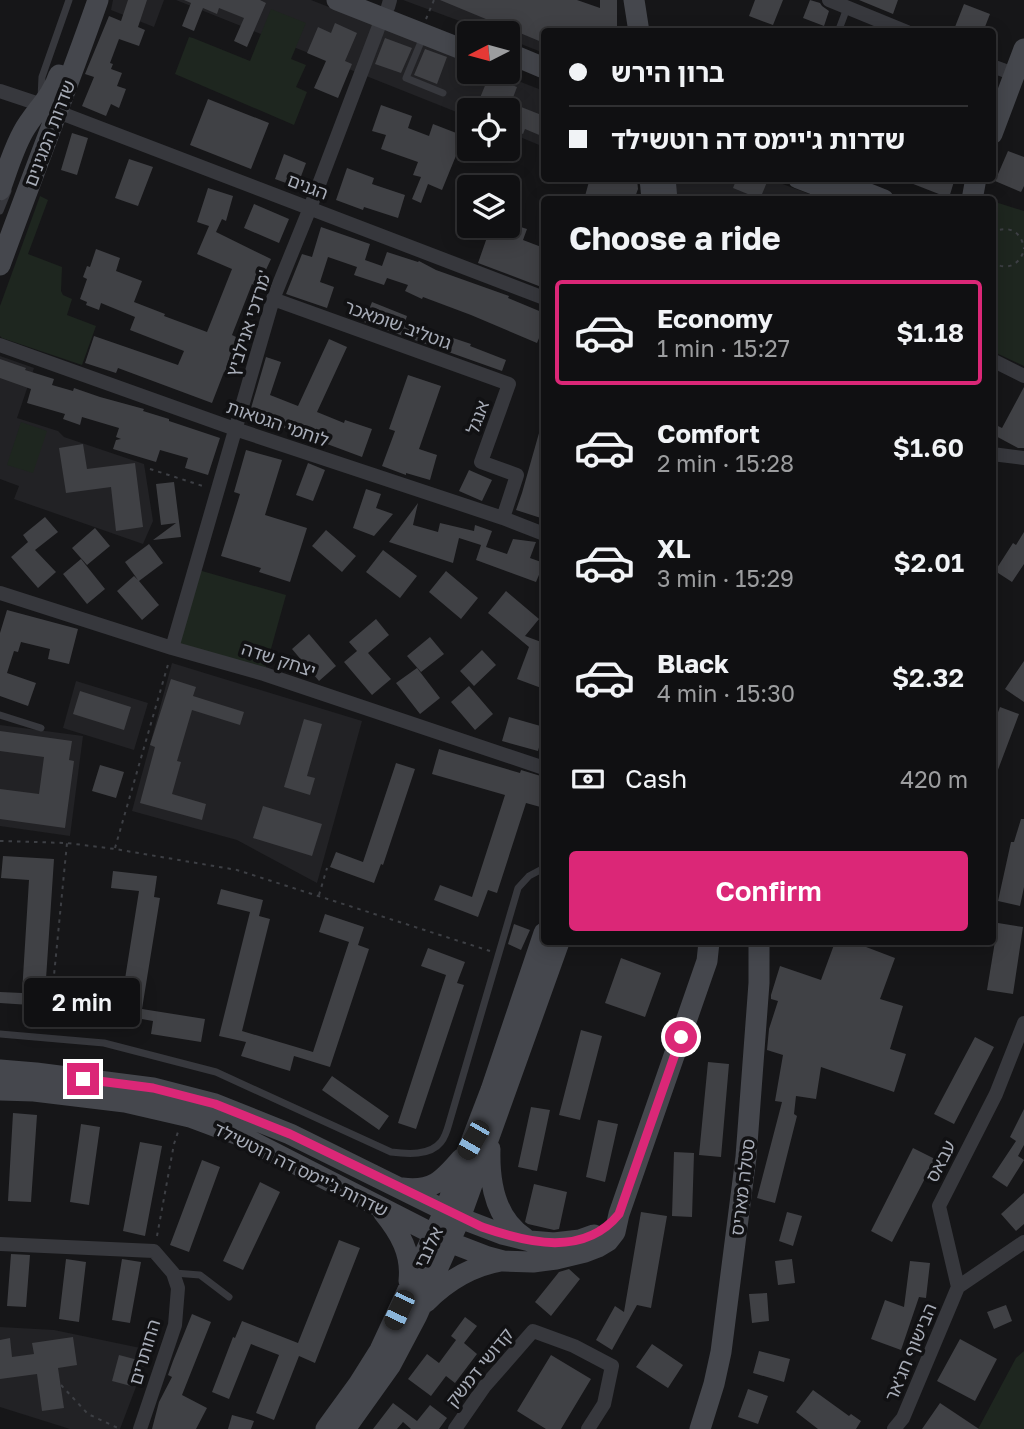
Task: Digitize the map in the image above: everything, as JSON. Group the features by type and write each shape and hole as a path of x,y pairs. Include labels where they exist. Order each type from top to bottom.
{"street":[{"name":"שדרות המגינים","path":"0,265 85,0"},
{"name":"שדרות המגינים","path":"0,190 22,134 32,117 47,112 98,0"},
{"path":"337,0 382,6 457,45"},
{"path":"634,0 638,28"},
{"path":"829,0 897,28"},
{"name":"מרדכי אנילביץ'","path":"172,648 273,299 310,208 382,6"},
{"path":"425,28 457,35"},
{"path":"996,123 1024,49"},
{"path":"520,58 541,67"},
{"path":"996,67 1014,74"},
{"path":"520,72 541,80"},
{"name":"הגנים","path":"0,91 47,112 310,208 541,298"},
{"path":"808,182 845,196"},
{"path":"840,182 874,196"},
{"name":"גוטליב שומאכר","path":"273,299 509,384"},
{"name":"לוחמי הגטאות","path":"0,345 235,429 541,533"},
{"path":"996,362 1024,376"},
{"name":"אנגל","path":"503,518 517,475 481,462 509,384"},
{"path":"996,454 1024,458"},
{"name":"יצחק שדה","path":"0,593 172,648 264,674 541,767"},
{"name":"אלנבי","path":"482,1137 541,943"},
{"name":"אלנבי","path":"345,1429 390,1366 417,1315 442,1238 558,945"},
{"name":"סטלה מאריס","path":"700,1429 721,1352 746,1157 759,983 759,945"},
{"path":"417,1315 435,1293 463,1273 480,1266 503,1261 533,1262 556,1259 592,1250 608,1241 615,1232 708,951"},
{"name":"עבאס","path":"958,1287 939,1206 996,1094 1024,1023"},
{"name":"שדרות ג'יימס דה רוטשילד","path":"0,1070 153,1088 215,1104 290,1134 453,1214 502,1234 530,1241 554,1243 580,1240 606,1228 619,1214"},
{"name":"שדרות ג'יימס דה רוטשילד","path":"0,1090 125,1101 190,1117 241,1136 442,1238 503,1261"},
{"path":"397,1187 418,1189 430,1186 453,1168 482,1137"},
{"path":"482,1137 497,1202 513,1230 530,1241"},
{"path":"377,1205 397,1229 408,1253 409,1290"},
{"name":"אלנבי","path":"327,1429 380,1350 409,1290 442,1238"},
{"path":"958,1287 1024,1241"},
{"path":"0,1244 155,1251 173,1273"},
{"name":"החותרים","path":"139,1429 175,1325 178,1288 173,1273"},
{"name":"הבישוף חג'אר","path":"894,1429 903,1418 958,1287"},
{"name":"קדושי דמשק","path":"455,1429 484,1387 533,1331 574,1346 612,1366 604,1404 588,1429"}],"lane":[{"path":"23,151 47,112 40,88 42,77 69,0"},
{"path":"839,28 847,7"},
{"path":"425,28 407,78 443,93"},
{"path":"0,211 19,163"},
{"path":"0,715 41,728"},
{"path":"0,1034 104,1043 216,1072 391,1152 418,1153 436,1147 443,1140 517,887 541,870"},
{"path":"173,1273 200,1275 229,1297"}],"path":[{"path":"425,28 434,0"},
{"path":"996,231 1004,228 1016,232 1021,237 1024,250 1019,261 1011,266 996,264"},
{"path":"150,469 217,490"},
{"path":"115,849 172,648"},
{"path":"0,842 67,843 237,870 498,953"},
{"path":"50,1016 67,843"},
{"path":"319,896 327,868"},
{"path":"155,1251 174,1144 180,1126"},
{"path":"61,1385 88,1414 120,1429"}],"shaded area":[{"path":"113,0 164,0 154,27 111,10"},
{"path":"176,0 311,0 457,57 457,84 520,84 520,82 541,90 541,146 520,137 520,98 457,98 457,112"},
{"path":"403,0 531,0 605,28 541,28 541,52 520,44 520,21 460,21"},
{"path":"271,9 306,23 291,59 306,65 296,87 307,92 294,125 175,74 189,37 250,61"},
{"path":"633,182 777,182 815,196 670,196"},
{"path":"40,196 48,200 28,254 62,267 61,291 72,299 67,315 96,326 82,365 0,336 0,306"},
{"path":"996,202 1024,211 1024,366 996,353"},
{"path":"0,356 34,368 17,418 144,464 153,521 143,544 14,499 19,486 0,479"},
{"path":"21,422 47,431 33,473 7,465"},
{"path":"195,569 286,595 264,674 172,648"},
{"path":"172,663 362,721 317,883 237,840 132,811"},
{"path":"76,681 148,703 134,750 63,728"},
{"path":"0,725 83,736 70,836 0,826"},
{"path":"0,1327 54,1330 150,1350 120,1429 70,1429 0,1407"},
{"path":"1024,1351 1024,1429 978,1429 1016,1358"}],"building":[{"path":"128,0 147,0 138,27 145,30 139,46 119,39 110,63 113,64 111,69 122,73 117,86 126,89 119,108 111,104 106,116 82,106 94,77 85,74 109,16 121,21"},
{"path":"184,0 260,0 266,3 247,47 234,41 244,18 219,8 217,14 203,8 194,31 182,26 191,3"},
{"path":"440,0 577,0 600,8 600,0 617,0 617,26 541,28 541,42 520,33 520,21 491,21"},
{"path":"755,0 783,0 773,25 749,16"},
{"path":"810,0 820,3 829,11 824,26 803,18"},
{"path":"859,0 898,0 893,14"},
{"path":"964,4 990,14 985,28 955,28"},
{"path":"335,23 357,33 345,61 352,64 338,98 314,88 326,61 307,53 318,27 331,33"},
{"path":"385,38 412,48 401,73 375,64"},
{"path":"425,49 447,57 437,84 414,75"},
{"path":"486,84 509,84 517,87 513,98 480,98"},
{"path":"208,99 269,123 251,169 190,145"},
{"path":"381,105 412,116 408,128 429,136 433,124 457,133 457,153 442,190 428,184 421,203 412,199 421,177 413,175 418,162 381,149 386,135 372,131"},
{"path":"520,107 541,115 541,136 525,129 523,134 520,133"},
{"path":"72,133 88,138 77,175 61,170"},
{"path":"1008,151 1024,157 1024,186 1021,192 996,181"},
{"path":"284,154 306,163 297,187 275,179"},
{"path":"129,159 153,167 138,206 115,198"},
{"path":"347,168 374,178 372,184 405,195 398,218 336,200"},
{"path":"589,182 637,182 635,196 585,196"},
{"path":"735,182 767,182 761,196 753,196 733,188"},
{"path":"908,182 954,182 950,196"},
{"path":"208,188 233,196 226,221 222,219 216,232 271,259 258,287 252,284 232,335 240,339 212,403 118,368 116,373 85,363 94,336 178,365 184,351 130,330 135,317 101,303 99,310 86,305 87,302 80,299 87,279 83,277 87,266 90,267 96,249 120,258 116,271 142,281 134,302 207,332 232,269 197,254 209,226 197,222"},
{"path":"254,204 289,219 279,243 244,228"},
{"path":"321,227 370,244 365,260 382,266 387,252 419,261 436,270 509,296 508,298 541,312 541,333 537,343 471,315 423,297 422,299 405,291 408,285 387,278 384,285 354,275 357,267 328,257 320,282 334,287 327,308 286,294 302,254 312,257"},
{"path":"520,227 527,229 523,240 541,247 541,287 478,263 487,238 520,238"},
{"path":"372,302 407,316 405,322 471,344 470,346 506,360 502,371 364,322"},
{"path":"329,339 347,347 317,412 344,423 345,420 372,429 362,457 249,415 266,357 281,362 270,395 298,406"},
{"path":"0,359 54,379 52,385 73,391 74,388 144,409 143,411 169,421 220,438 208,475 185,468 188,458 160,450 156,462 113,449 116,440 121,439 116,437 119,428 82,417 80,425 63,419 65,414 27,403 31,389 0,378"},
{"path":"408,375 441,386 419,449 437,455 430,480 382,466 395,431 389,429"},
{"path":"1024,387 1024,448 1018,448 996,436 996,425 1002,428"},
{"path":"541,426 541,518 516,510"},
{"path":"83,444 87,469 135,463 143,527 116,531 111,487 66,493 59,448"},
{"path":"246,450 282,460 265,515 307,528 290,582 259,572 261,568 221,556 240,494 234,492"},
{"path":"308,463 325,470 313,501 296,495"},
{"path":"469,470 492,480 482,501 459,491"},
{"path":"174,482 181,537 153,540 176,523 161,525 156,484"},
{"path":"366,489 381,494 376,508 393,514 374,536 353,528"},
{"path":"418,503 413,525 438,532 440,523 474,531 475,525 492,531 486,547 507,554 513,539 536,542 530,558 541,562 541,570 536,582 476,560 481,545 459,538 453,563 389,542"},
{"path":"45,517 58,532 35,550 56,572 38,588 11,557 28,542 23,535"},
{"path":"95,528 110,546 87,565 72,548"},
{"path":"326,530 356,556 342,572 312,546"},
{"path":"1024,532 1024,564 1012,582 996,569 1013,543 1016,545"},
{"path":"149,544 163,563 139,581 159,605 142,620 117,591 134,576 138,580 125,562"},
{"path":"383,550 417,576 400,598 366,572"},
{"path":"81,559 105,589 87,604 63,574"},
{"path":"446,571 478,598 461,619 429,592"},
{"path":"506,591 539,619 525,636 541,642 541,688 517,679 529,647 488,613"},
{"path":"7,610 78,629 69,664 48,659 50,649 21,642 18,652 14,651 7,673 36,683 28,706 0,696 0,633"},
{"path":"376,619 389,635 368,653 391,679 372,695 344,662 357,651 349,642"},
{"path":"309,634 336,666 319,681 292,649"},
{"path":"430,637 444,654 421,672 407,656"},
{"path":"482,650 496,665 474,686 460,671"},
{"path":"1024,661 1024,702 1005,689"},
{"path":"417,668 440,698 420,714 396,683"},
{"path":"171,679 196,687 193,696 244,712 240,725 192,710 177,761 181,762 172,794 206,804 202,820 140,803 155,747 150,745"},
{"path":"469,686 493,714 475,730 451,702"},
{"path":"80,691 131,707 124,730 73,714"},
{"path":"1000,707 1019,714 996,775 996,718"},
{"path":"509,717 541,726 538,751 502,741"},
{"path":"304,719 322,724 307,776 315,778 310,795 284,787"},
{"path":"0,731 72,741 69,760 74,761 65,828 0,819 0,789 39,794 44,757 0,751"},
{"path":"439,749 520,773 521,770 541,776 541,807 526,803 497,893 488,890 478,917 434,900 440,885 472,897 505,795 432,774"},
{"path":"396,763 415,769 383,865 381,864 374,883 330,867 336,852 363,862"},
{"path":"100,765 124,772 116,798 92,791"},
{"path":"263,806 322,824 312,856 253,838"},
{"path":"1021,819 1024,819 1024,887 1020,906 998,901 1011,842 1014,842"},
{"path":"3,856 54,859 45,994 121,1004 139,891 111,888 113,871 157,876 154,897 160,898 142,1009 205,1019 201,1042 151,1034 153,1021 108,1013 106,1024 59,1018 60,1007 0,1003 0,992 22,993 29,880 1,878"},
{"path":"221,889 263,900 259,916 270,919 242,1031 313,1052 349,942 319,932 325,914 364,927 358,945 369,949 330,1067 294,1056 290,1071 241,1056 246,1042 219,1036 250,912 217,904"},
{"path":"998,923 1023,927 1013,994 987,990"},
{"path":"514,924 530,930 521,950 508,944"},
{"path":"834,945 861,945 895,958 880,999 903,1006 890,1049 906,1054 894,1092 821,1067 816,1099 796,1096 794,1114 797,1116 775,1203 757,1198 782,1102 775,1101 783,1055 767,1050 769,1029 778,1001 771,999 771,995 780,966 821,980"},
{"path":"428,948 465,962 457,983 464,985 416,1129 398,1123 446,975 421,966"},
{"path":"621,958 661,973 645,1017 605,1003"},
{"path":"581,1030 602,1036 580,1120 559,1115"},
{"path":"975,1037 994,1047 954,1124 934,1114"},
{"path":"708,1062 729,1064 721,1157 699,1155"},
{"path":"332,1076 389,1116 379,1130 322,1090"},
{"path":"531,1107 550,1110 537,1171 518,1167"},
{"path":"1024,1109 1024,1145 1018,1156 1024,1160 1007,1187 992,1177 1016,1141 1010,1137"},
{"path":"13,1113 37,1115 31,1202 8,1201"},
{"path":"598,1120 618,1124 605,1182 586,1177"},
{"path":"81,1124 100,1127 89,1205 70,1202"},
{"path":"140,1142 162,1146 145,1236 123,1231"},
{"path":"913,1148 935,1159 892,1242 871,1231"},
{"path":"674,1152 694,1153 692,1217 672,1216"},
{"path":"202,1160 220,1167 189,1252 170,1245"},
{"path":"260,1182 280,1192 243,1270 223,1261"},
{"path":"534,1184 567,1192 559,1229 525,1222"},
{"path":"1024,1193 1024,1224 1016,1231 1001,1214"},
{"path":"641,1212 667,1216 651,1308 637,1305 612,1350 596,1340 615,1306 624,1312"},
{"path":"787,1212 802,1216 793,1246 779,1241"},
{"path":"339,1240 360,1248 315,1363 299,1356 274,1420 256,1413 279,1355 251,1344 229,1399 212,1392 242,1321 298,1343"},
{"path":"11,1254 30,1255 26,1307 7,1306"},
{"path":"66,1259 86,1262 79,1322 59,1319"},
{"path":"122,1259 141,1262 130,1323 112,1320"},
{"path":"792,1259 795,1283 778,1285 775,1261"},
{"path":"910,1261 930,1263 926,1298 919,1297 901,1350 871,1339 885,1300 904,1307"},
{"path":"569,1269 580,1279 551,1316 535,1302 559,1272"},
{"path":"767,1293 769,1321 752,1323 749,1294"},
{"path":"1006,1305 1012,1321 994,1329 987,1312"},
{"path":"192,1314 211,1322 182,1395 207,1408 196,1429 152,1429 159,1402 172,1377 168,1375"},
{"path":"465,1317 477,1326 464,1343 477,1354 455,1383 446,1376 431,1396 408,1379 427,1354 439,1363 456,1340 451,1336"},
{"path":"73,1337 77,1365 58,1368 64,1408 42,1411 37,1374 0,1379 0,1340 10,1338 12,1357 34,1354 32,1343"},
{"path":"960,1339 997,1359 975,1401 937,1381"},
{"path":"652,1344 683,1365 668,1388 636,1367"},
{"path":"759,1351 790,1359 784,1382 753,1373"},
{"path":"119,1355 138,1360 131,1386 112,1381"},
{"path":"551,1355 591,1379 561,1429 546,1429 517,1411"},
{"path":"748,1389 768,1396 758,1424 738,1417"},
{"path":"813,1390 849,1416 851,1414 861,1421 856,1429 818,1429 796,1412"},
{"path":"393,1403 417,1421 430,1405 447,1418 439,1429 411,1429 403,1422 397,1429 373,1429"},
{"path":"940,1403 979,1429 922,1429"},
{"path":"232,1415 254,1421 251,1429 228,1429"}],"route":[{"path":"83,1079 153,1088 215,1104 290,1134 460,1218 502,1234 530,1241 554,1243 580,1240 595,1234 606,1228 619,1214 681,1037"}]}
